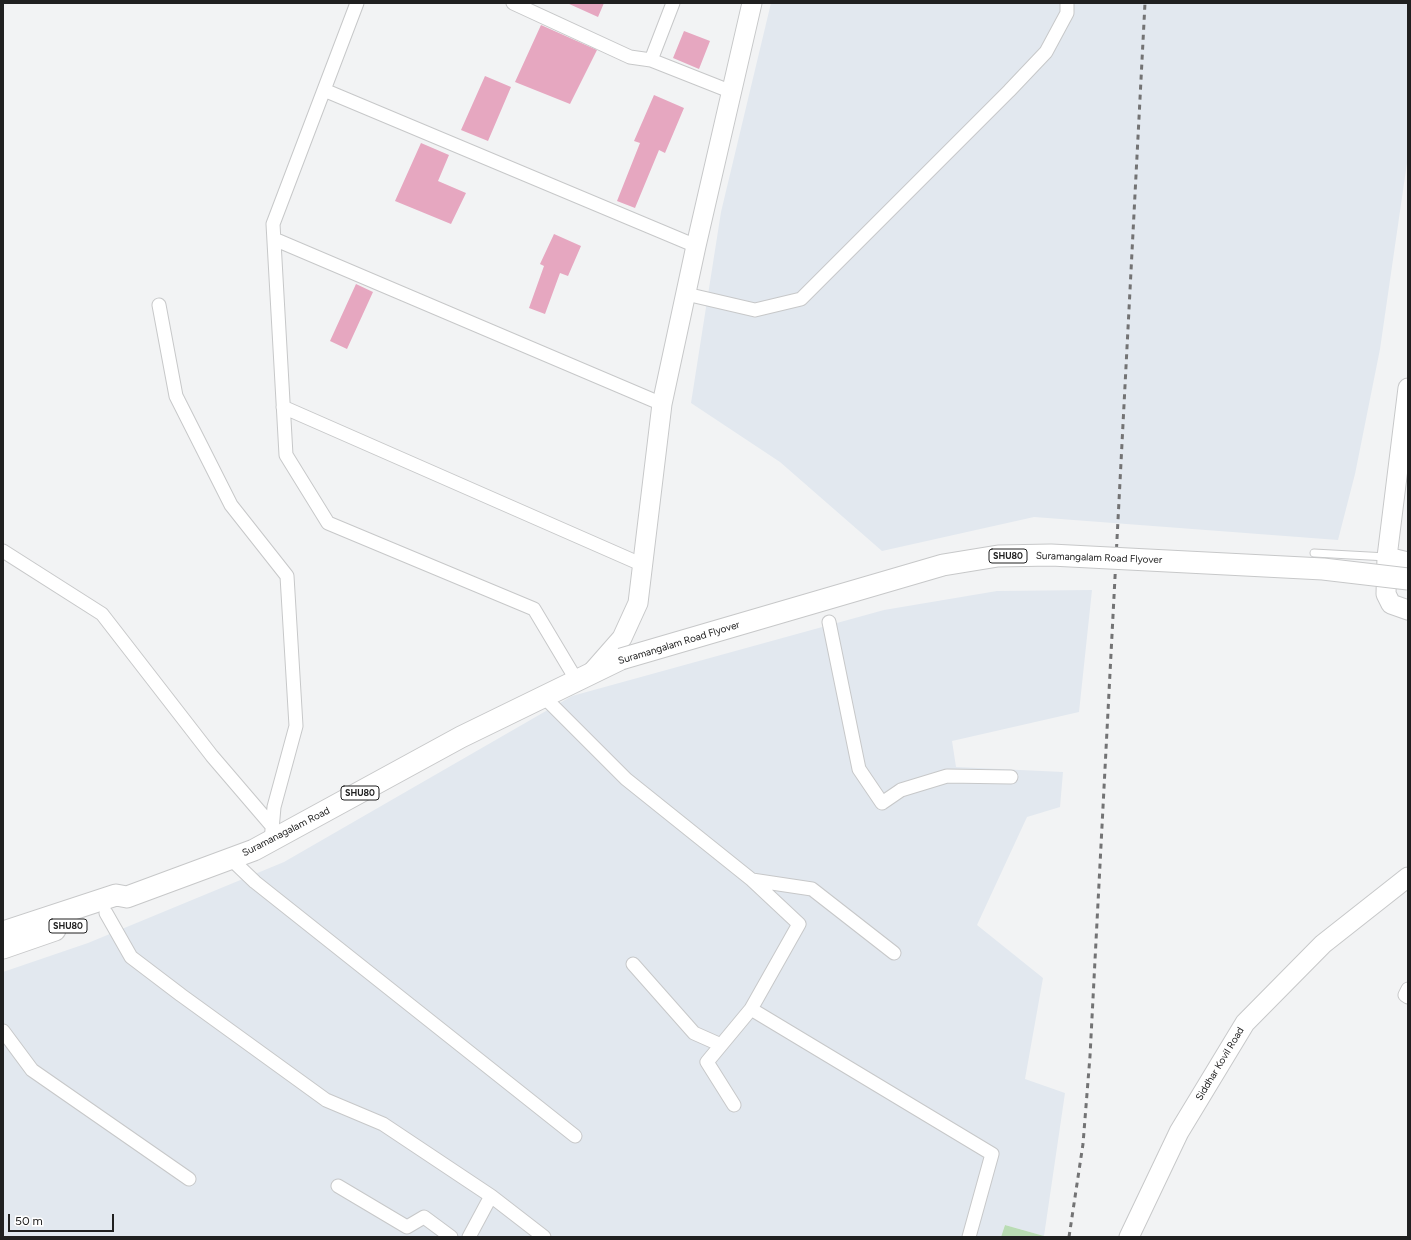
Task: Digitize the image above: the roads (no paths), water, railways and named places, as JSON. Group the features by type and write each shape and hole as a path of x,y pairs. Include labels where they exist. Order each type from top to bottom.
{"main road":[{"name":"Suramangalam Road Flyover","path":"582,679 943,565 998,556 1052,554 1323,569 1408,579"},
{"name":"Suramangalam Road Flyover","path":"622,666 945,576 999,567 1051,566 1321,580 1408,591"},
{"name":"Suramanagalam Road","path":"3,932 116,895 127,897 231,859 271,833 461,737 582,679"},
{"name":"Suramanagalam Road","path":"3,948 120,908 127,897"}],"street":[{"path":"357,3 273,224 286,455 328,523 534,609 582,679 622,638 638,603 662,404 696,246 752,3"},
{"path":"513,3 630,57 651,60 732,92"},
{"path":"651,60 673,3"},
{"path":"686,294 755,310 801,299 1046,52 1067,13 1067,3"},
{"path":"324,90 696,246"},
{"path":"274,239 662,404"},
{"path":"159,306 176,396 231,505 287,576 296,726 274,807 271,833"},
{"path":"1408,388 1388,557 1386,594 1391,604 1408,610"},
{"path":"283,407 643,565"},
{"path":"3,551 102,614 271,833"},
{"path":"1388,557 1408,562"},
{"path":"829,622 859,769 882,803 901,790 947,776 1011,777"},
{"path":"544,697 626,779 752,880 798,924 751,1009 708,1062 734,1105"},
{"path":"231,859 255,882 575,1136"},
{"name":"Siddhar Kovil Road","path":"1129,1237 1179,1132 1245,1023 1323,944 1408,877"},
{"path":"752,880 812,889 894,953"},
{"path":"106,913 131,957 181,995 326,1100 383,1124 491,1196 544,1237"},
{"path":"632,964 694,1033 721,1045"},
{"path":"1408,989 1405,995 1408,997"},
{"path":"751,1009 992,1154 969,1237"},
{"path":"3,1031 32,1070 189,1179"},
{"path":"338,1186 407,1227 424,1217 451,1237"},
{"path":"469,1237 491,1196"}],"lane":[{"path":"1314,553 1388,557"}],"railway":[{"path":"1069,1237 1083,1144 1090,1056 1145,3"}]}
